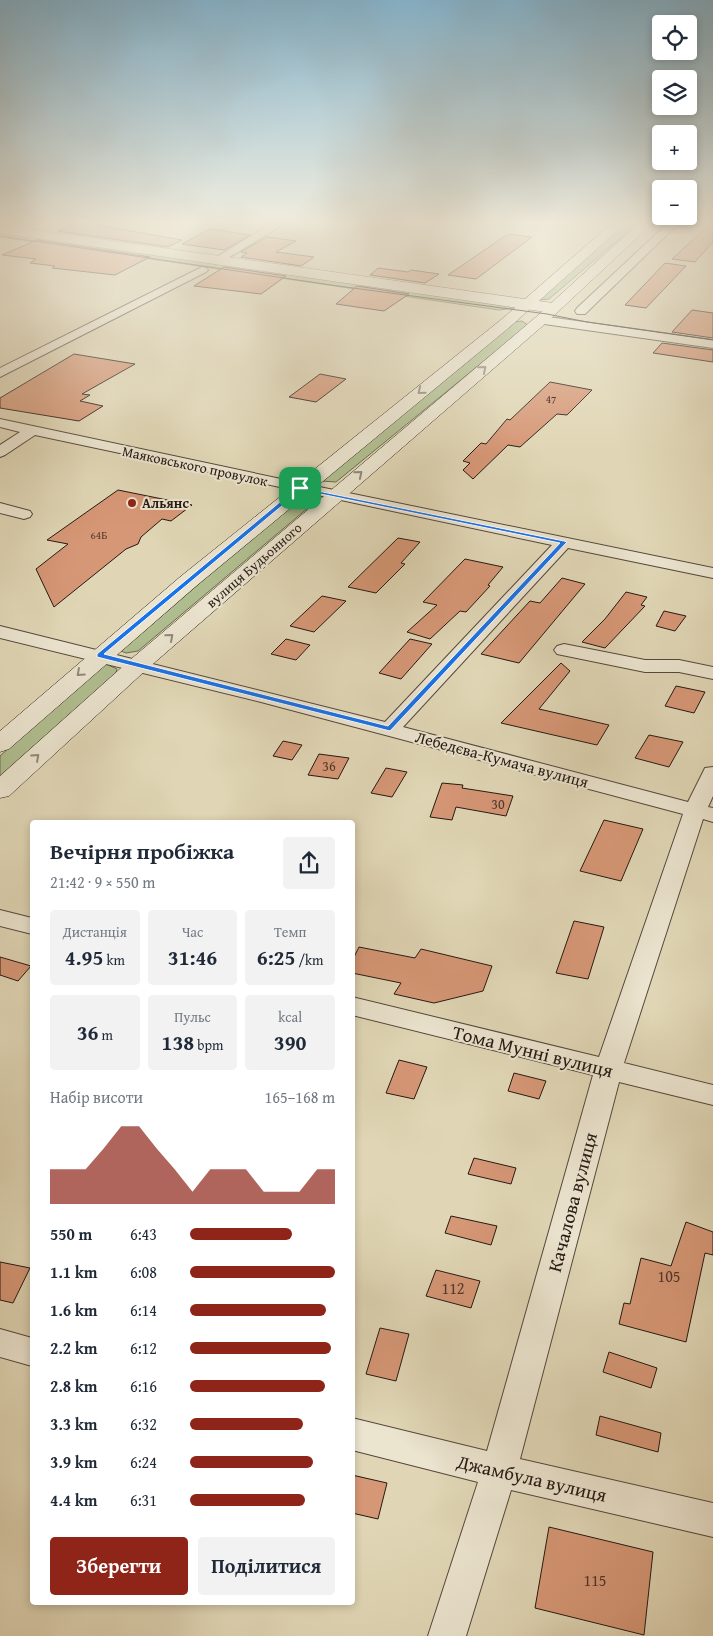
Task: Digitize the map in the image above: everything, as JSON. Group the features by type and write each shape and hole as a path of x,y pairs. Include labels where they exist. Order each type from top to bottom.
{"main road":[{"path":"442,300 547,314"},
{"path":"459,300 519,310"},
{"name":"вулиця Будьонного","path":"0,744 99,655 530,300"},
{"name":"вулиця Будьонного","path":"0,790 138,665 562,300"}],"street":[{"path":"0,373 142,300"},
{"path":"581,311 592,300"},
{"path":"547,314 581,311 597,313"},
{"path":"547,314 713,344"},
{"name":"Маяковського провулок","path":"0,423 300,488 713,573"},
{"path":"0,452 32,430"},
{"path":"0,508 24,514"},
{"path":"390,729 564,542"},
{"name":"Лебедєва-Кумача вулиця","path":"0,632 99,655 390,729 704,813"},
{"path":"564,650 645,666 678,666 713,673"},
{"name":"Качалова вулиця","path":"446,1636 499,1472 608,1070 704,813 713,773"},
{"path":"0,918 30,926"},
{"name":"Тома Мунні вулиця","path":"355,1007 713,1095"},
{"path":"0,1343 30,1351"},
{"name":"Джамбула вулиця","path":"355,1435 499,1472 713,1520"}],"green space":[{"path":"433,300 469,300 514,307 499,310"},
{"path":"522,321 528,325 336,482 321,481 321,479 466,363 514,322"},
{"path":"294,502 311,503 309,507 138,651 126,653 121,651"},
{"path":"106,664 117,669 116,673 0,776 0,756 100,666"}],"building":[{"path":"340,300 400,300 384,311 336,304"},
{"path":"629,300 653,300 646,308 625,305"},
{"path":"692,310 713,313 713,338 672,332"},
{"path":"662,343 713,350 713,362 653,353"},
{"path":"74,354 135,364 82,394 90,395 80,401 103,406 79,421 0,408 0,398"},
{"path":"320,374 346,379 316,402 289,397"},
{"path":"550,382 592,390 567,415 557,414 520,447 508,445 473,479 463,470 470,463 463,461 481,443 486,444 507,419 510,420"},
{"path":"118,490 192,505 171,521 162,519 141,537 138,544 126,549 54,607 36,569 68,544 47,540"},
{"path":"398,538 420,542 401,563 405,564 376,593 348,587"},
{"path":"465,559 503,567 488,585 490,586 466,612 460,611 430,639 407,632 437,605 423,602"},
{"path":"562,578 585,584 519,663 481,654 530,601 540,603"},
{"path":"626,592 647,597 641,605 645,606 605,648 582,642 605,619"},
{"path":"322,596 346,601 314,632 290,626"},
{"path":"664,611 686,616 675,631 656,626"},
{"path":"286,639 310,645 296,660 271,654"},
{"path":"410,639 432,644 401,679 379,673"},
{"path":"561,663 570,671 539,709 609,725 597,745 501,723"},
{"path":"676,686 705,692 694,713 665,706"},
{"path":"649,735 683,742 669,767 635,758"},
{"path":"283,741 302,745 292,760 273,756"},
{"path":"319,754 349,758 338,779 308,775"},
{"path":"386,768 407,772 392,797 371,793"},
{"path":"442,783 463,785 462,788 513,796 506,816 456,807 452,820 430,817"},
{"path":"604,820 643,829 621,881 580,871"},
{"path":"574,921 604,927 588,979 556,973"},
{"path":"359,947 415,958 421,949 492,966 483,991 434,1003 394,994 401,983 355,974 355,955"},
{"path":"0,957 30,966 18,981 0,975"},
{"path":"399,1060 427,1067 414,1099 386,1093"},
{"path":"514,1073 546,1081 539,1099 508,1091"},
{"path":"474,1158 516,1168 511,1184 468,1174"},
{"path":"451,1216 497,1226 491,1245 445,1233"},
{"path":"686,1222 713,1232 713,1255 705,1253 686,1342 619,1324 624,1303 630,1304 641,1258 671,1266"},
{"path":"0,1262 30,1268 13,1303 0,1300"},
{"path":"436,1270 480,1281 471,1308 426,1296"},
{"path":"380,1328 409,1334 396,1381 366,1374"},
{"path":"609,1352 657,1368 651,1388 603,1372"},
{"path":"600,1416 661,1433 658,1452 596,1435"},
{"path":"355,1476 387,1483 378,1519 355,1514"},
{"path":"549,1527 653,1552 644,1635 535,1608"}],"tram line":[{"path":"445,300 713,340"}],"place":[{"name":"Альянс","path":"132,503"}],"route":[{"path":"300,488 564,542 390,729 99,655 300,488"}]}
